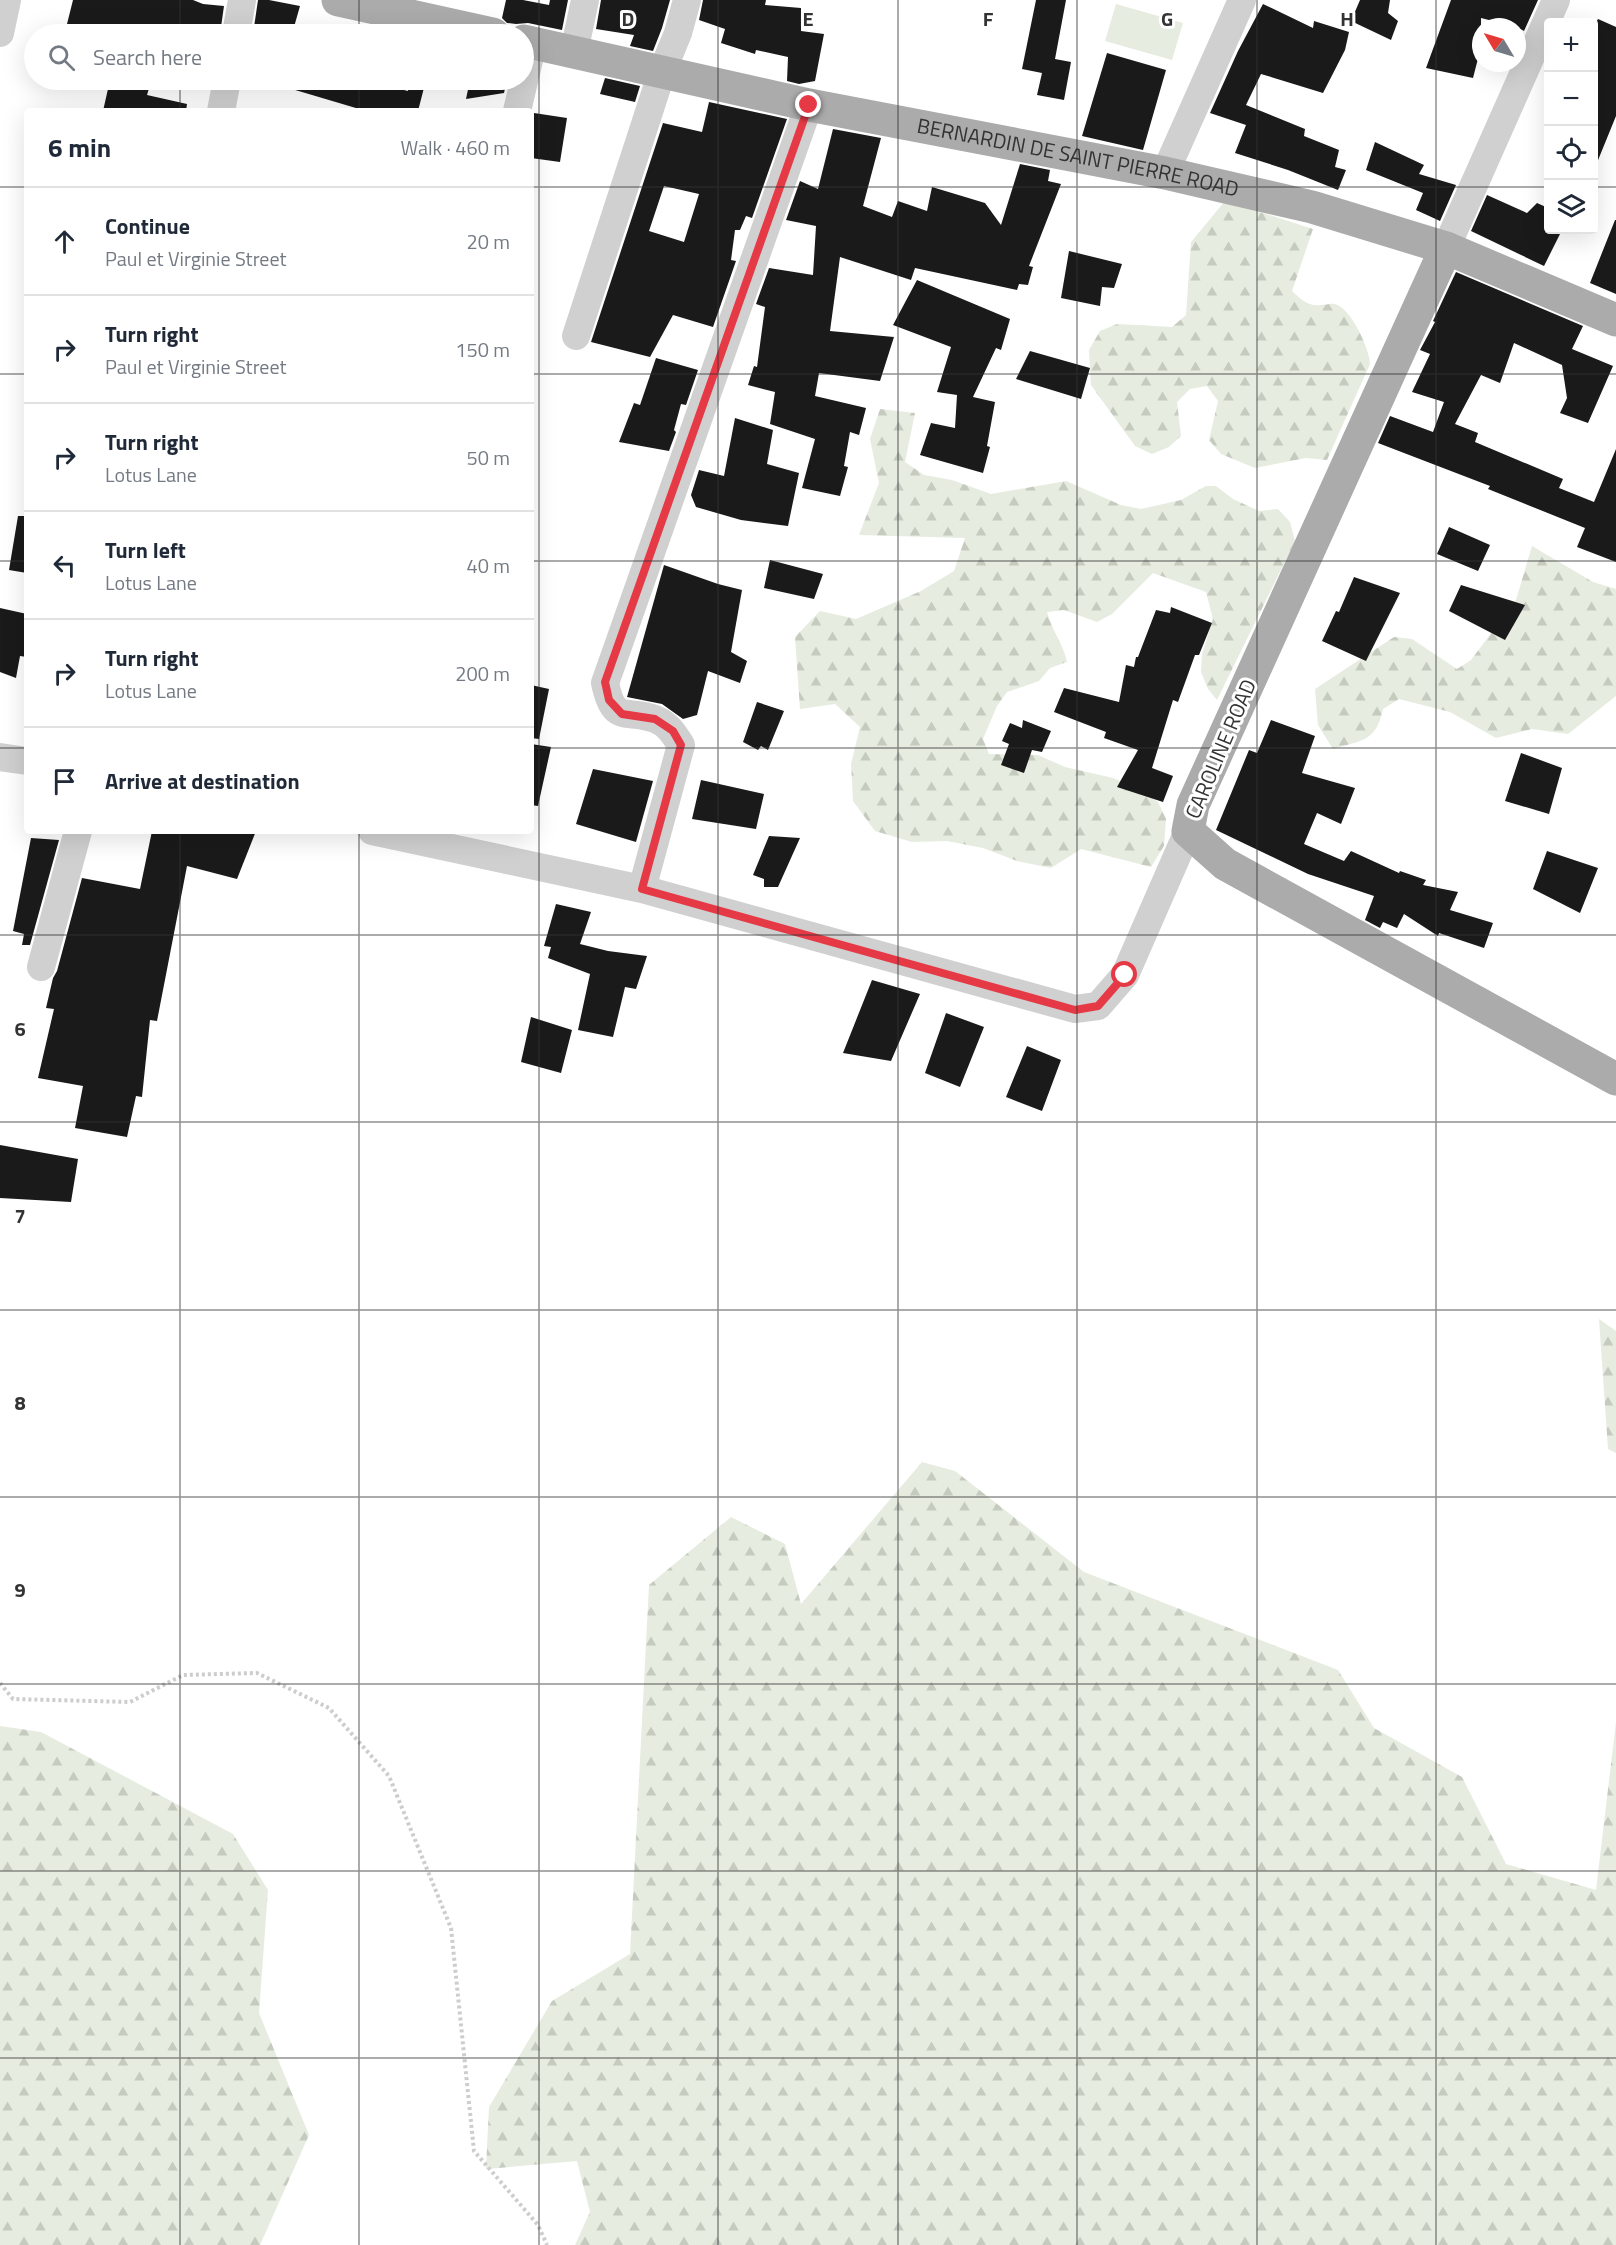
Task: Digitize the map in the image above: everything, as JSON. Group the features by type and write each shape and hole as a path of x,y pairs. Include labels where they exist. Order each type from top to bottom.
{"main road":[{"path":"338,0 447,24"},
{"name":"BERNARDIN DE SAINT PIERRE ROAD","path":"534,43 809,105 1165,173 1312,207 1446,248 1616,320"},
{"name":"CAROLINE ROAD","path":"1446,248 1193,805 1188,831 1225,864 1616,1079"}],"street":[{"path":"0,33 6,0"},
{"path":"238,24 243,0"},
{"path":"574,52 585,0"},
{"path":"576,336 662,72 678,33 687,0"},
{"path":"1165,173 1242,0"},
{"path":"1446,248 1556,0"},
{"path":"222,108 225,90"},
{"path":"517,108 520,90"},
{"path":"642,889 681,745 673,731 655,719 622,714 609,700 605,682 809,105"},
{"path":"0,757 24,761"},
{"path":"386,834 642,889 1075,1010 1098,1006 1125,975 1188,831"},
{"path":"41,967 77,834"}],"path":[{"path":"0,1683 14,1699 130,1702 183,1675 257,1673 329,1708 389,1776 451,1928 474,2151 538,2225 546,2245"}],"green space":[{"path":"1116,4 1183,23 1172,60 1105,41"},
{"path":"1225,201 1313,229 1292,291 1308,304 1333,304 1341,307 1353,321 1363,340 1370,364 1327,460 1306,458 1255,468 1221,454 1209,440 1218,401 1207,386 1190,389 1177,402 1181,436 1169,447 1152,454 1135,446 1091,385 1089,350 1100,331 1117,324 1172,327 1186,315 1191,242"},
{"path":"880,409 915,413 905,462 924,475 952,480 991,494 1066,481 1121,505 1141,509 1181,500 1206,486 1216,486 1233,499 1259,511 1278,509 1290,522 1295,541 1217,700 1208,689 1201,672 1202,654 1213,619 1206,592 1153,573 1112,614 1097,622 1064,610 1047,612 1067,662 1050,668 1039,681 1007,692 997,706 983,739 989,754 1038,755 1065,767 1113,778 1142,790 1158,802 1166,819 1164,846 1151,867 1081,849 1051,868 1017,861 983,848 947,841 912,842 875,831 853,801 851,764 860,727 835,704 800,709 795,637 820,611 856,619 921,591 954,571 965,538 859,535 879,483 870,439"},
{"path":"1532,546 1593,582 1616,589 1616,696 1568,734 1532,729 1496,738 1450,712 1399,699 1383,709 1372,734 1360,741 1333,749 1318,725 1315,689 1394,637 1412,639 1457,669 1471,660 1516,600"},
{"path":"1599,1319 1616,1331 1616,1453 1608,1449"},
{"path":"922,1462 955,1471 1084,1572 1338,1670 1374,1728 1462,1777 1506,1864 1596,1890 1616,1722 1616,2245 575,2245 590,2212 577,2161 486,2169 489,2107 552,2001 630,1954 649,1585 731,1517 785,1544 801,1604"},
{"path":"0,1726 41,1732 233,1834 268,1890 259,2013 309,2135 260,2245 0,2245"}],"building":[{"path":"73,0 193,0 203,4 224,6 221,24 67,24"},
{"path":"258,0 300,6 295,24 254,24"},
{"path":"506,0 523,0 549,5 550,0 568,0 562,30 528,23 507,23 502,18"},
{"path":"601,0 670,0 653,51 630,46 634,35 596,29"},
{"path":"703,0 766,0 765,5 801,8 801,31 824,34 815,81 799,84 787,81 788,57 756,50 755,54 721,43 725,29 699,20"},
{"path":"1036,0 1066,0 1055,59 1071,62 1064,100 1037,95 1042,73 1022,69"},
{"path":"1360,0 1390,0 1388,13 1398,21 1391,40 1351,21"},
{"path":"1451,0 1538,0 1526,27 1526,18 1472,18 1473,78 1426,68"},
{"path":"1263,4 1313,28 1314,21 1349,32 1345,50 1323,93 1261,74 1246,105 1305,129 1304,136 1339,150 1335,167 1346,170 1338,190 1288,170 1235,153 1246,125 1210,113 1238,51"},
{"path":"1598,19 1616,27 1616,116 1598,160"},
{"path":"1107,53 1166,70 1143,150 1082,136"},
{"path":"605,78 640,86 635,102 600,94"},
{"path":"108,90 148,90 147,95 187,104 186,108 104,108"},
{"path":"295,90 423,90 419,108 356,108"},
{"path":"468,90 505,90 504,93 466,99"},
{"path":"709,102 787,119 752,218 746,216 740,230 735,230 731,260 736,261 713,327 673,315 650,357 591,342 663,123 702,132","holes":["664,186 699,194 684,242 649,231"]},
{"path":"534,113 567,118 560,162 534,158"},
{"path":"833,129 881,138 863,206 892,217 898,201 927,211 932,187 985,203 1001,225 1020,164 1050,170 1048,181 1061,184 1029,266 1033,267 1028,285 1019,284 1017,290 915,268 911,280 840,257 830,331 894,337 880,381 819,373 815,396 866,408 859,435 850,432 844,466 848,467 840,496 802,488 815,439 770,424 775,392 748,385 754,366 757,367 765,307 756,304 769,268 813,275 816,226 786,220 800,181 818,189"},
{"path":"1375,142 1424,165 1419,174 1456,185 1440,221 1416,210 1423,193 1366,170"},
{"path":"1487,195 1527,213 1537,203 1544,206 1544,234 1560,234 1544,266 1471,231"},
{"path":"1616,220 1616,294 1590,283"},
{"path":"1069,251 1122,264 1114,288 1102,287 1100,306 1061,298"},
{"path":"1456,272 1583,326 1572,349 1613,366 1588,423 1560,413 1567,398 1562,365 1514,343 1500,383 1481,375 1455,424 1478,433 1475,442 1563,479 1559,488 1594,502 1616,449 1616,562 1577,547 1585,528 1488,489 1490,486 1378,443 1390,416 1433,432 1444,402 1412,392 1430,354 1420,350 1435,322 1433,321"},
{"path":"917,280 1010,319 1001,350 996,348 973,397 995,402 987,446 990,447 983,473 920,455 931,423 955,428 957,395 937,392 951,347 893,325"},
{"path":"1030,351 1090,368 1081,399 1016,379"},
{"path":"656,358 698,370 686,405 681,404 674,430 676,432 669,451 619,442 634,403 640,405"},
{"path":"735,418 773,430 767,464 799,473 788,526 741,520 696,507 691,495 699,470 724,476"},
{"path":"18,516 24,516 24,572 9,570"},
{"path":"1449,527 1490,545 1478,571 1437,554"},
{"path":"770,560 823,574 814,599 764,588"},
{"path":"664,565 742,590 731,652 747,661 740,683 708,671 697,715 683,719 662,704 627,697"},
{"path":"1354,577 1400,593 1366,661 1322,641 1336,611 1339,612"},
{"path":"1461,585 1525,605 1505,640 1449,611"},
{"path":"1171,607 1212,623 1199,655 1195,655 1178,702 1173,700 1152,768 1173,776 1163,802 1117,787 1138,750 1104,738 1106,732 1054,712 1064,688 1119,702 1126,665 1134,667 1156,610 1170,613"},
{"path":"0,608 24,613 24,657 20,656 16,678 0,672"},
{"path":"534,686 549,689 539,739 534,738"},
{"path":"757,702 784,711 768,750 761,746 758,750 743,742"},
{"path":"1023,720 1051,731 1042,752 1032,750 1024,773 1001,765 1009,744 1002,741 1010,723 1022,728"},
{"path":"1271,720 1315,736 1302,773 1355,788 1341,824 1317,813 1304,844 1344,861 1351,851 1399,873 1400,871 1426,880 1423,885 1458,892 1450,910 1493,923 1484,948 1439,933 1438,936 1404,914 1397,928 1383,922 1380,928 1365,920 1374,896 1308,874 1216,830 1249,750 1257,753"},
{"path":"534,744 551,747 538,806 534,805"},
{"path":"1521,753 1562,768 1549,814 1505,801"},
{"path":"593,769 653,781 636,842 576,824"},
{"path":"701,780 764,794 756,829 692,819"},
{"path":"151,834 255,834 237,879 187,866 157,1021 150,1020 142,1097 136,1096 127,1137 75,1128 83,1086 38,1078 54,1009 46,1008 82,878 140,889"},
{"path":"769,836 800,838 778,887 764,887 764,879 753,875"},
{"path":"31,838 59,840 30,945 22,945 24,934 13,931"},
{"path":"1547,851 1598,868 1580,913 1533,889"},
{"path":"556,904 591,912 580,944 608,951 647,956 636,989 625,987 613,1037 578,1030 590,974 548,958 551,947 544,946"},
{"path":"872,980 920,994 891,1061 843,1053"},
{"path":"946,1013 984,1027 960,1087 925,1073"},
{"path":"531,1017 572,1030 561,1073 521,1062"},
{"path":"1027,1046 1061,1060 1042,1111 1006,1097"},
{"path":"0,1145 78,1159 71,1202 0,1198"}],"route":[{"path":"809,105 605,682 609,700 622,714 655,719 673,731 681,745 642,889 1075,1010 1098,1006 1125,975"}]}
